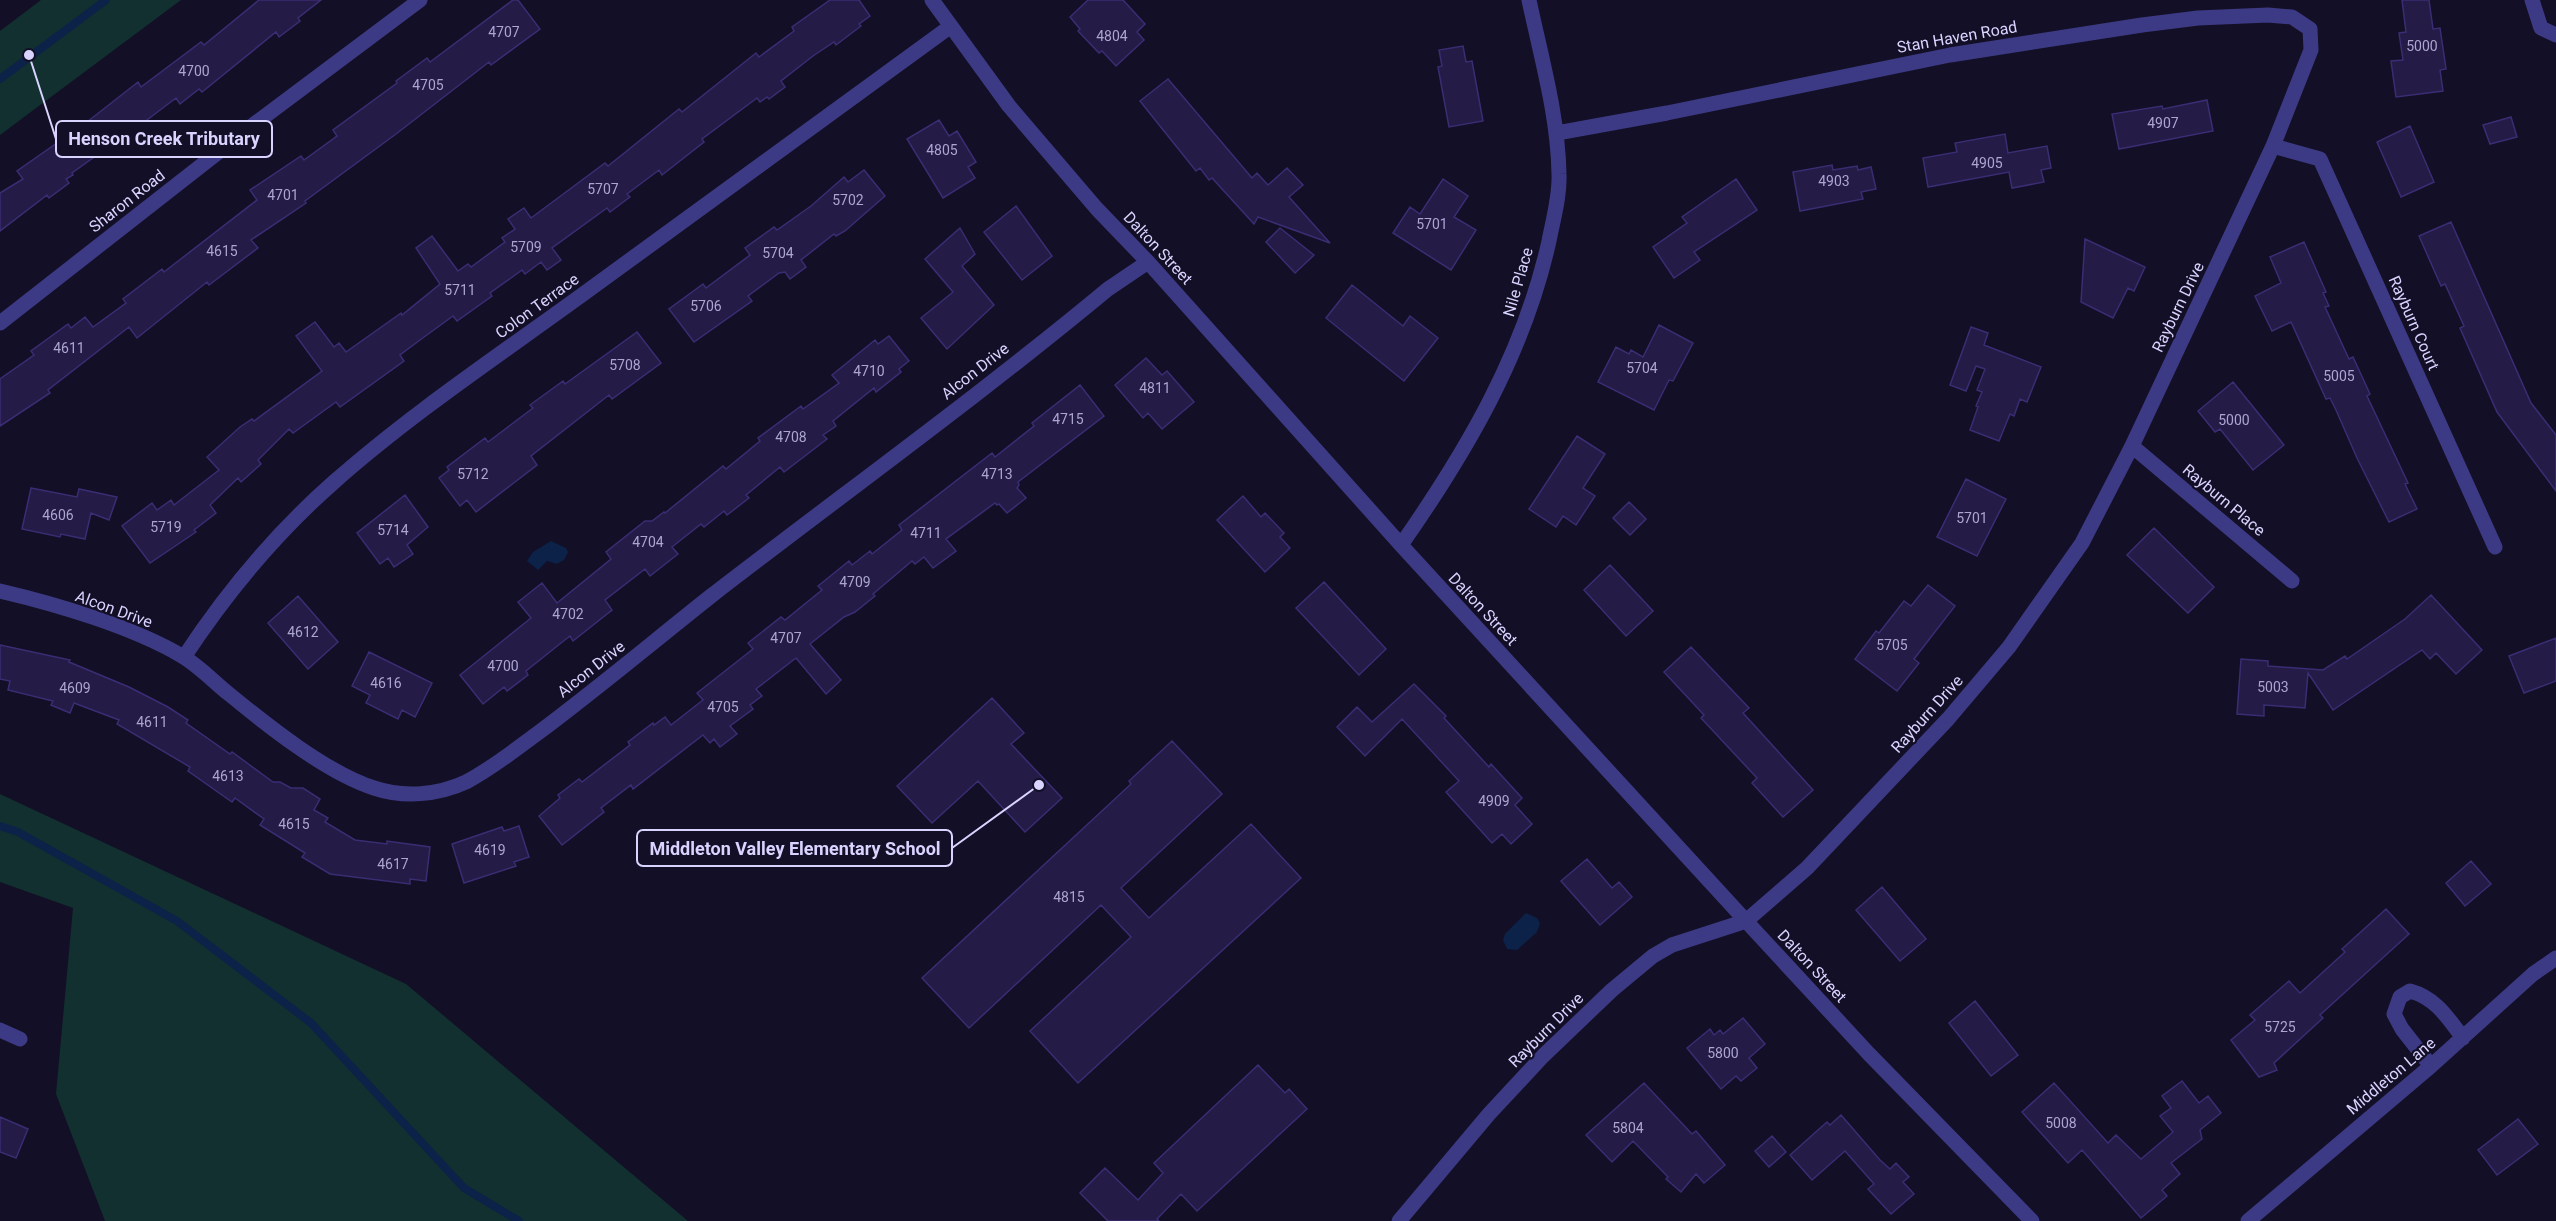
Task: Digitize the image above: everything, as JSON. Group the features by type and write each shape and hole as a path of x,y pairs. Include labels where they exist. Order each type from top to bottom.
{"street":[{"name":"Sharon Road","path":"0,323 257,122 420,0"},
{"name":"Dalton Street","path":"932,0 1009,106 1097,209 1148,262 1401,545 1746,921 1869,1054 2032,1221"},
{"name":"Nile Place","path":"1401,545 1428,507 1498,387 1524,329 1545,260 1559,177 1557,133 1529,0"},
{"path":"2532,0 2541,28 2556,35"},
{"name":"Stan Haven Road","path":"1557,133 1668,113 1950,55 2198,18 2268,15 2292,17 2301,21 2310,29 2311,50 2300,81"},
{"name":"Colon Terrace","path":"184,657 212,615 236,585 303,511 334,482 441,398 951,26"},
{"name":"Rayburn Drive","path":"1399,1221 1489,1113 1543,1056 1612,990 1653,956 1672,945 1746,921 1807,868 1948,719 2009,647 2082,543 2132,446 2273,146 2300,81"},
{"name":"Rayburn Court","path":"2273,146 2320,159 2495,547"},
{"name":"Alcon Drive","path":"0,591 104,622 184,657 241,704 318,760 347,777 375,789 399,794 421,794 465,782 499,761 573,707 1108,289 1148,262"},
{"name":"Rayburn Place","path":"2132,446 2292,581"},
{"name":"Middleton Lane","path":"2248,1221 2431,1066 2534,974 2556,958"},
{"path":"2431,1066 2402,1029 2394,1014 2400,997 2410,991 2423,994 2436,1003 2463,1038"},
{"path":"0,1030 20,1039"}],"green space":[{"path":"41,0 181,0 0,135 0,31"},
{"path":"0,794 406,984 688,1221 105,1221 56,1094 73,908 0,882"}],"water":[{"path":"551,541 566,548 568,552 564,560 557,564 547,561 538,570 527,561 533,552"},
{"path":"1526,913 1537,918 1540,923 1537,932 1517,950 1507,949 1503,940 1505,934"}],"building":[{"path":"259,0 321,0 298,18 300,21 279,37 276,32 202,92 199,89 180,104 176,98 139,126 142,129 111,153 107,148 72,173 73,175 66,179 69,183 49,198 47,195 0,231 0,193 23,179 17,171 87,122 138,82 141,87 201,42 204,45"},
{"path":"513,0 518,0 540,29 491,65 489,62 305,201 306,203 251,240 258,248 209,285 207,282 137,338 129,327 48,390 50,393 0,426 0,379 34,355 31,351 68,324 71,328 85,317 93,327 126,303 123,299 162,269 164,272 257,200 250,190 301,156 304,160 337,136 333,130 397,83 396,81 427,58 430,62"},
{"path":"830,0 859,0 870,16 836,45 834,42 781,81 785,87 769,99 767,97 760,102 757,98 702,139 704,142 662,175 659,170 627,194 630,197 610,212 607,208 552,248 561,260 547,270 541,262 525,274 522,270 490,293 492,296 457,321 453,316 400,355 404,361 340,407 336,402 293,433 289,429 258,460 261,464 241,482 238,478 210,505 216,513 194,530 196,532 150,563 122,526 152,503 157,510 171,500 174,505 219,470 207,457 240,427 252,419 254,421 322,371 296,336 315,322 334,347 339,343 346,352 401,313 402,315 440,284 416,248 432,236 458,271 468,264 471,267 505,242 502,238 515,229 508,219 524,208 531,218 605,163 608,166 679,109 682,112 756,53 759,57 794,31 792,27"},
{"path":"1088,0 1123,0 1145,24 1137,32 1144,40 1116,66 1102,51 1099,53 1078,31 1080,29 1070,17"},
{"path":"2402,0 2429,0 2433,29 2440,28 2446,69 2440,70 2443,91 2396,97 2391,61 2403,60 2399,33 2406,32"},
{"path":"1463,46 1466,62 1472,61 1483,121 1449,127 1438,67 1442,66 1439,50"},
{"path":"1168,79 1252,178 1257,173 1268,185 1287,168 1303,185 1289,197 1330,243 1258,217 1254,224 1212,178 1209,180 1200,168 1196,171 1140,101"},
{"path":"2207,100 2213,131 2119,149 2112,114 2162,106 2163,109"},
{"path":"2511,117 2517,137 2490,144 2483,125"},
{"path":"939,120 949,136 957,131 976,162 968,167 975,178 943,198 907,139"},
{"path":"2410,126 2434,182 2401,197 2377,142"},
{"path":"2005,134 2008,153 2047,146 2051,168 2041,170 2044,182 2012,188 2009,172 1928,187 1923,158 1957,152 1955,143"},
{"path":"1832,165 1833,170 1857,166 1858,170 1871,167 1876,189 1861,192 1863,199 1800,211 1793,172"},
{"path":"864,170 885,196 845,231 836,236 834,234 801,260 806,267 790,279 785,272 779,273 748,296 752,301 694,342 669,309 703,284 706,288 750,255 745,248 774,227 777,230 811,206 844,177 848,182"},
{"path":"1443,179 1468,196 1454,217 1476,230 1451,270 1393,233 1410,207 1420,214"},
{"path":"1736,179 1757,210 1694,252 1700,260 1674,278 1653,247 1687,223 1682,217"},
{"path":"1016,206 1052,256 1022,280 984,232"},
{"path":"2451,222 2531,403 2556,435 2556,491 2497,412 2460,328 2464,326 2445,284 2441,286 2419,236"},
{"path":"960,228 975,254 962,266 994,305 947,349 921,318 953,292 925,259"},
{"path":"1280,228 1314,255 1295,273 1266,242"},
{"path":"2085,239 2145,267 2134,291 2128,288 2113,318 2081,302"},
{"path":"2304,242 2326,292 2323,293 2329,306 2325,307 2349,359 2353,357 2370,394 2367,396 2408,483 2405,484 2417,509 2389,522 2330,398 2326,399 2291,322 2272,331 2255,296 2281,283 2270,257"},
{"path":"1352,285 1403,326 1410,316 1438,338 1404,381 1326,318"},
{"path":"1659,325 1693,343 1673,381 1669,380 1654,410 1598,382 1616,347 1629,354 1631,350 1643,357"},
{"path":"1971,327 1988,333 1984,345 2041,367 2027,402 2020,399 2014,416 2010,414 1999,441 1970,430 1982,392 1977,390 1985,369 1976,366 1966,391 1950,385"},
{"path":"637,332 661,363 612,399 609,395 531,456 537,465 476,512 467,500 460,506 439,478 449,470 447,467 485,438 488,442 533,408 530,405 563,381 565,384"},
{"path":"889,336 909,361 899,369 901,372 876,392 874,388 833,421 836,426 823,435 827,439 784,472 780,467 746,495 749,498 727,515 724,511 704,527 701,524 672,547 678,554 650,576 645,569 605,600 612,610 573,641 570,636 526,671 528,675 507,691 504,687 483,704 460,675 531,618 518,602 542,583 557,603 611,559 606,552 645,521 652,521 665,513 723,466 726,469 760,441 758,438 801,406 803,409 839,383 832,375 875,340 878,344"},
{"path":"1146,358 1162,375 1167,371 1194,402 1162,429 1148,413 1143,418 1115,385"},
{"path":"2233,382 2284,445 2253,470 2220,429 2215,432 2198,411"},
{"path":"1080,385 1104,416 1018,482 1017,488 1026,498 1007,513 995,503 946,539 956,551 933,568 924,557 915,564 912,561 873,594 875,596 810,644 841,680 826,694 796,658 756,689 762,696 750,705 753,709 730,726 737,734 720,747 714,739 710,743 703,735 633,789 631,785 601,808 604,812 562,845 539,816 560,798 558,795 579,779 582,782 630,745 628,742 653,723 654,725 665,717 671,725 703,700 697,693 753,649 748,643 781,617 785,620 822,590 818,586 849,561 852,565 870,551 872,554 902,530 899,525 992,453 995,457 1034,426 1032,423"},
{"path":"1577,436 1605,454 1583,488 1595,496 1576,525 1563,516 1556,527 1529,509"},
{"path":"1966,479 2006,499 1977,556 1937,537"},
{"path":"31,488 77,497 79,489 117,497 109,520 91,513 85,539 61,534 60,537 22,529"},
{"path":"405,495 428,527 407,545 413,554 394,567 388,558 380,564 357,533"},
{"path":"1243,496 1261,517 1265,513 1284,533 1280,537 1290,548 1265,572 1217,520"},
{"path":"1629,502 1646,519 1630,535 1613,518"},
{"path":"2154,528 2214,587 2188,613 2127,555"},
{"path":"1610,565 1653,611 1626,636 1584,590"},
{"path":"1324,582 1386,649 1359,675 1296,608"},
{"path":"1928,585 1955,606 1914,659 1919,663 1897,691 1855,659 1876,631 1879,633 1904,601 1911,606"},
{"path":"2431,595 2482,650 2456,674 2436,653 2430,659 2422,650 2333,710 2308,673 2305,708 2264,705 2264,716 2237,714 2241,659 2268,661 2268,666 2323,670 2345,656 2347,659 2405,619"},
{"path":"298,596 338,642 308,669 268,623"},
{"path":"2556,638 2556,681 2524,693 2509,656"},
{"path":"0,645 70,660 69,662 129,687 168,707 188,720 186,723 230,754 232,752 273,782 280,782 291,788 303,788 320,799 314,810 328,818 325,822 355,840 387,844 387,841 430,847 426,881 410,879 410,884 330,874 302,857 305,853 260,825 264,819 235,798 232,802 188,771 190,767 117,724 119,720 74,703 70,713 51,705 53,701 8,690 10,681 0,679"},
{"path":"1691,647 1749,708 1743,713 1813,790 1783,817 1752,783 1757,778 1701,718 1704,715 1664,672"},
{"path":"369,652 432,683 415,717 402,710 398,719 366,703 370,695 352,686"},
{"path":"1414,684 1446,716 1444,718 1489,767 1491,764 1522,798 1515,805 1532,824 1511,844 1502,834 1492,843 1446,792 1459,781 1402,719 1365,756 1337,727 1357,707 1372,722"},
{"path":"992,698 1024,733 1011,744 1062,798 1025,832 978,781 932,823 897,786"},
{"path":"1172,741 1222,794 1121,888 1149,918 1251,824 1301,878 1078,1083 1030,1031 1131,937 1101,905 969,1028 922,978 1131,784 1129,781"},
{"path":"519,826 529,857 514,862 516,866 464,883 452,844 502,827 504,831"},
{"path":"1587,859 1612,888 1619,882 1632,897 1600,925 1561,881"},
{"path":"2471,861 2491,884 2465,906 2446,883"},
{"path":"1882,887 1926,939 1900,961 1856,910"},
{"path":"2386,909 2409,934 2320,1015 2323,1018 2274,1063 2277,1070 2259,1077 2231,1040 2255,1020 2250,1015 2289,981 2300,993 2345,952 2342,949"},
{"path":"1975,1001 2018,1055 1991,1076 1949,1023"},
{"path":"1743,1018 1765,1044 1749,1058 1757,1068 1741,1081 1736,1076 1721,1089 1687,1048 1710,1029 1714,1035 1720,1030 1723,1034"},
{"path":"1258,1065 1285,1093 1289,1089 1307,1109 1197,1211 1181,1194 1157,1219 1159,1221 1108,1221 1080,1193 1105,1168 1138,1200 1163,1173 1154,1163"},
{"path":"2182,1081 2199,1103 2208,1096 2221,1113 2200,1130 2202,1139 2171,1163 2180,1174 2162,1190 2167,1196 2141,1218 2082,1150 2068,1163 2022,1112 2054,1083 2108,1143 2116,1135 2141,1159 2173,1132 2160,1116 2171,1108 2162,1096"},
{"path":"1644,1083 1692,1134 1696,1131 1725,1165 1704,1183 1696,1174 1681,1192 1666,1179 1668,1177 1633,1141 1612,1162 1586,1135"},
{"path":"1841,1115 1880,1160 1890,1169 1896,1163 1909,1177 1903,1182 1914,1194 1891,1214 1868,1189 1874,1184 1845,1151 1812,1180 1790,1155 1827,1122 1830,1125"},
{"path":"0,1117 28,1129 16,1158 0,1152"},
{"path":"2518,1119 2538,1144 2497,1175 2478,1150"},
{"path":"1772,1136 1786,1152 1769,1167 1755,1151"}],"waterway":[{"path":"0,79 106,0"},
{"path":"0,826 18,832 177,921 311,1023 464,1188 519,1221"}],"place":[{"name":"Henson Creek Tributary","path":"29,55"},
{"name":"Middleton Valley Elementary School","path":"1039,785"}]}
